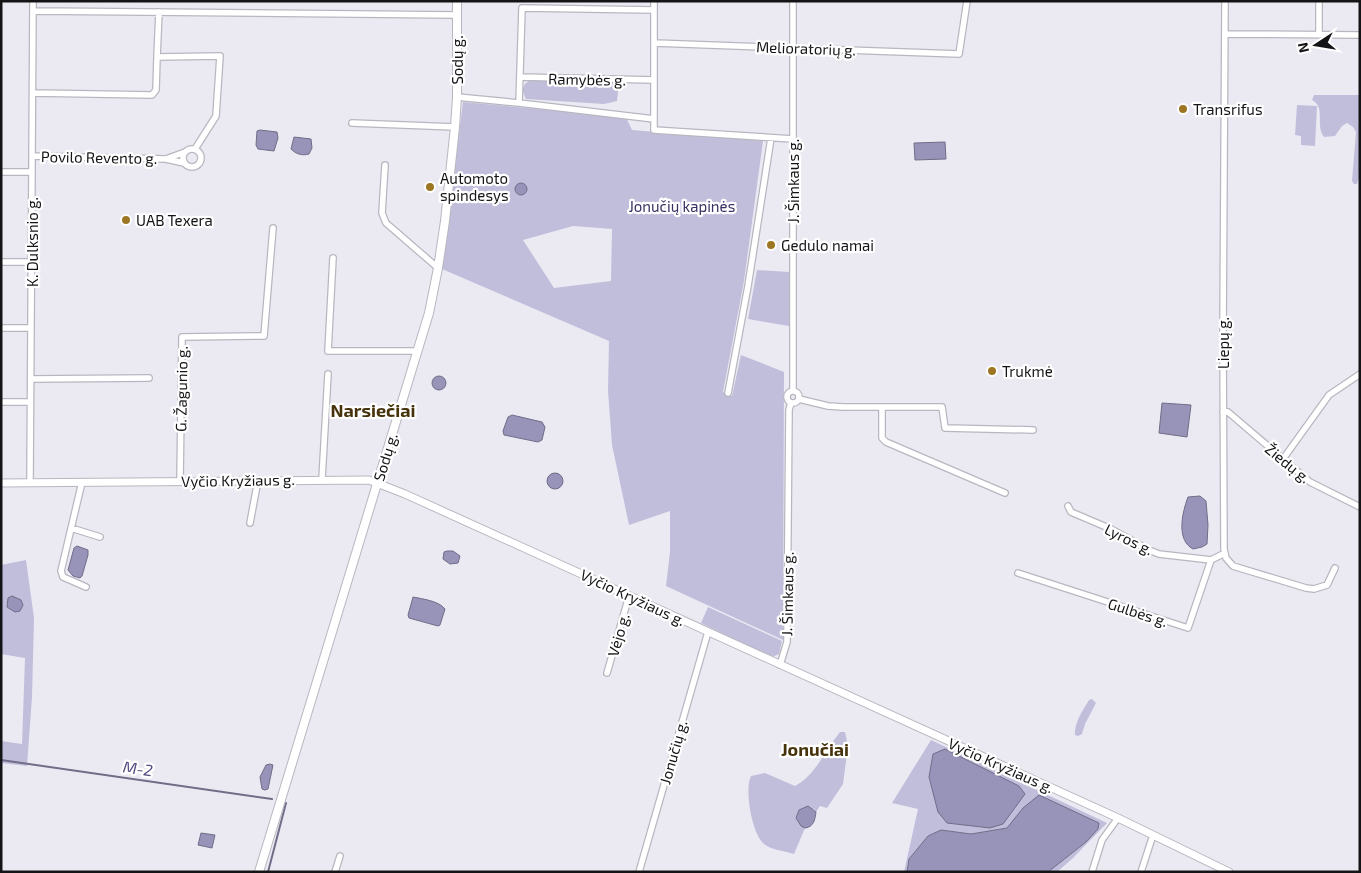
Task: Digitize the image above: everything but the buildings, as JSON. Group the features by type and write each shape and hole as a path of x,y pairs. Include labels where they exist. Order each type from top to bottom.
{"main road":[{"name":"Sodų g.","path":"259,872 429,313 445,221 457,97 457,1"}],"street":[{"name":"K. Dulksnio g.","path":"30,482 33,1"},
{"path":"654,1 654,130 793,139"},
{"name":"J. Šimkaus g.","path":"780,665 787,642 789,410 791,403 787,399 787,395 793,391 793,1"},
{"name":"Melioratorių g.","path":"654,44 959,54 967,1"},
{"name":"Liepų g.","path":"1225,1 1223,411 1225,553"},
{"path":"1319,1 1319,35"},
{"path":"519,103 522,8 654,10"},
{"path":"33,11 457,15"},
{"path":"33,93 152,96 156,90 159,12"},
{"path":"1225,34 1360,35"},
{"path":"157,57 220,56 216,116 195,149 200,155 199,163 192,167 184,163 185,152"},
{"name":"Ramybės g.","path":"520,77 654,80"},
{"path":"457,97 654,119"},
{"path":"352,123 454,128"},
{"path":"728,393 748,286 771,138"},
{"name":"Povilo Revento g.","path":"166,159 189,149 195,149"},
{"name":"Povilo Revento g.","path":"32,156 166,159 184,163"},
{"path":"385,165 382,218 386,224 438,268"},
{"path":"1,172 32,172"},
{"name":"G. Žagunio g.","path":"180,481 182,337 264,336 273,228"},
{"path":"333,258 328,351 418,351"},
{"path":"1,262 31,262"},
{"path":"1,328 31,328"},
{"path":"322,480 328,374"},
{"path":"1284,459 1329,395 1360,374"},
{"path":"31,379 149,378"},
{"path":"793,391 798,394 799,399"},
{"path":"791,403 797,402 799,399"},
{"path":"799,399 828,406 942,407 945,428 1033,430"},
{"path":"1,402 30,402"},
{"path":"882,407 882,438 886,442 1005,493"},
{"name":"Žiedų g.","path":"1223,411 1228,412 1310,482 1360,507"},
{"name":"Vyčio Kryžiaus g.","path":"1,483 358,479 377,483 405,494 1118,818 1229,872"},
{"path":"250,523 258,480"},
{"path":"82,482 61,572 63,577 86,587"},
{"name":"Lyros g.","path":"1068,506 1071,512 1110,529 1148,550 1160,554 1211,560"},
{"path":"71,528 100,536"},
{"path":"1211,560 1225,553 1229,562 1239,569 1314,589 1327,585 1335,568"},
{"name":"Gulbės g.","path":"1018,573 1188,628 1211,560"},
{"name":"Vėjo g.","path":"607,674 630,596"},
{"name":"Jonučių g.","path":"639,872 708,632"},
{"path":"1092,872 1102,840 1118,818"},
{"path":"1141,872 1153,835"},
{"path":"335,872 340,856"}],"green space":[{"path":"530,80 619,82 617,101 604,104 526,99 522,90"},
{"path":"1314,95 1360,95 1360,175 1357,184 1354,184 1352,181 1356,132 1347,123 1342,126 1335,136 1324,137 1320,127 1319,107 1312,100"},
{"name":"Jonučių kapinės","path":"463,102 626,117 632,130 763,141 744,281 723,392 732,396 741,355 784,372 783,640 666,586 670,552 670,511 629,525 612,445 608,391 609,341 442,269","holes":["573,226 612,229 611,281 554,288 523,240"]},
{"path":"1297,105 1317,106 1315,146 1301,145 1301,136 1295,135"},
{"path":"757,270 789,272 789,326 748,319"},
{"path":"26,560 34,618 32,697 27,766 1,763 1,741 22,744 25,658 1,654 1,565"},
{"path":"708,607 782,641 779,654 772,657 701,623"},
{"path":"1092,699 1096,703 1082,734 1075,735 1079,717 1089,700"},
{"path":"840,732 845,732 848,746 843,784 827,808 820,806 816,812 814,809 799,810 796,818 801,826 805,828 794,854 767,846 760,839 756,831 750,811 748,791 751,776 765,773 795,786 815,769"},
{"path":"931,740 1107,823 1057,872 1048,872 1086,842 1023,808 1008,828 971,834 941,830 928,836 909,859 907,872 904,872 918,809 892,803"}],"shaded area":[{"path":"257,131 277,132 278,138 274,151 258,149 256,145"},
{"path":"294,137 311,139 312,148 309,154 299,154 291,149"},
{"path":"945,142 946,159 915,160 914,143"},
{"path":"521,183 527,189 521,195 515,189"},
{"path":"439,376 444,378 446,383 444,388 439,390 434,388 432,383 434,378"},
{"path":"1162,403 1191,405 1187,437 1159,433"},
{"path":"512,415 542,422 545,427 542,440 538,442 504,435 503,431 508,417"},
{"path":"555,473 561,475 563,481 561,487 555,489 549,487 547,481 549,475"},
{"path":"1200,496 1206,501 1207,544 1193,549 1184,539 1182,518 1188,497"},
{"path":"77,546 88,550 80,578 73,576 68,570 74,548"},
{"path":"453,551 460,556 458,563 450,564 443,559 444,552"},
{"path":"12,596 21,600 23,605 20,611 15,612 7,607 8,598"},
{"path":"413,597 435,602 445,609 440,625 409,618 408,615"},
{"path":"945,749 1019,786 1025,794 1003,824 990,828 947,823 938,812 929,777 933,754"},
{"path":"266,765 273,765 268,789 265,790 262,789 260,777"},
{"path":"1039,795 1099,823 1098,829 1086,842 1048,872 907,872 909,859 928,836 941,830 971,834 1007,828 1023,808"},
{"path":"808,806 816,812 812,824 805,828 801,826 796,818 799,810"},
{"path":"201,833 215,835 212,848 198,845"}],"waterway":[{"name":"M-2","path":"1,760 272,799"},
{"name":"M-2","path":"268,872 286,803"}],"place":[{"name":"Transrifus","path":"1183,109"},
{"name":"Automoto spindesys","path":"430,187"},
{"name":"UAB Texera","path":"126,220"},
{"name":"Gedulo namai","path":"771,245"},
{"name":"Trukmė","path":"992,371"}],"district":[{"name":"Narsiečiai","path":"373,410"},
{"name":"Jonučiai","path":"815,749"}]}
